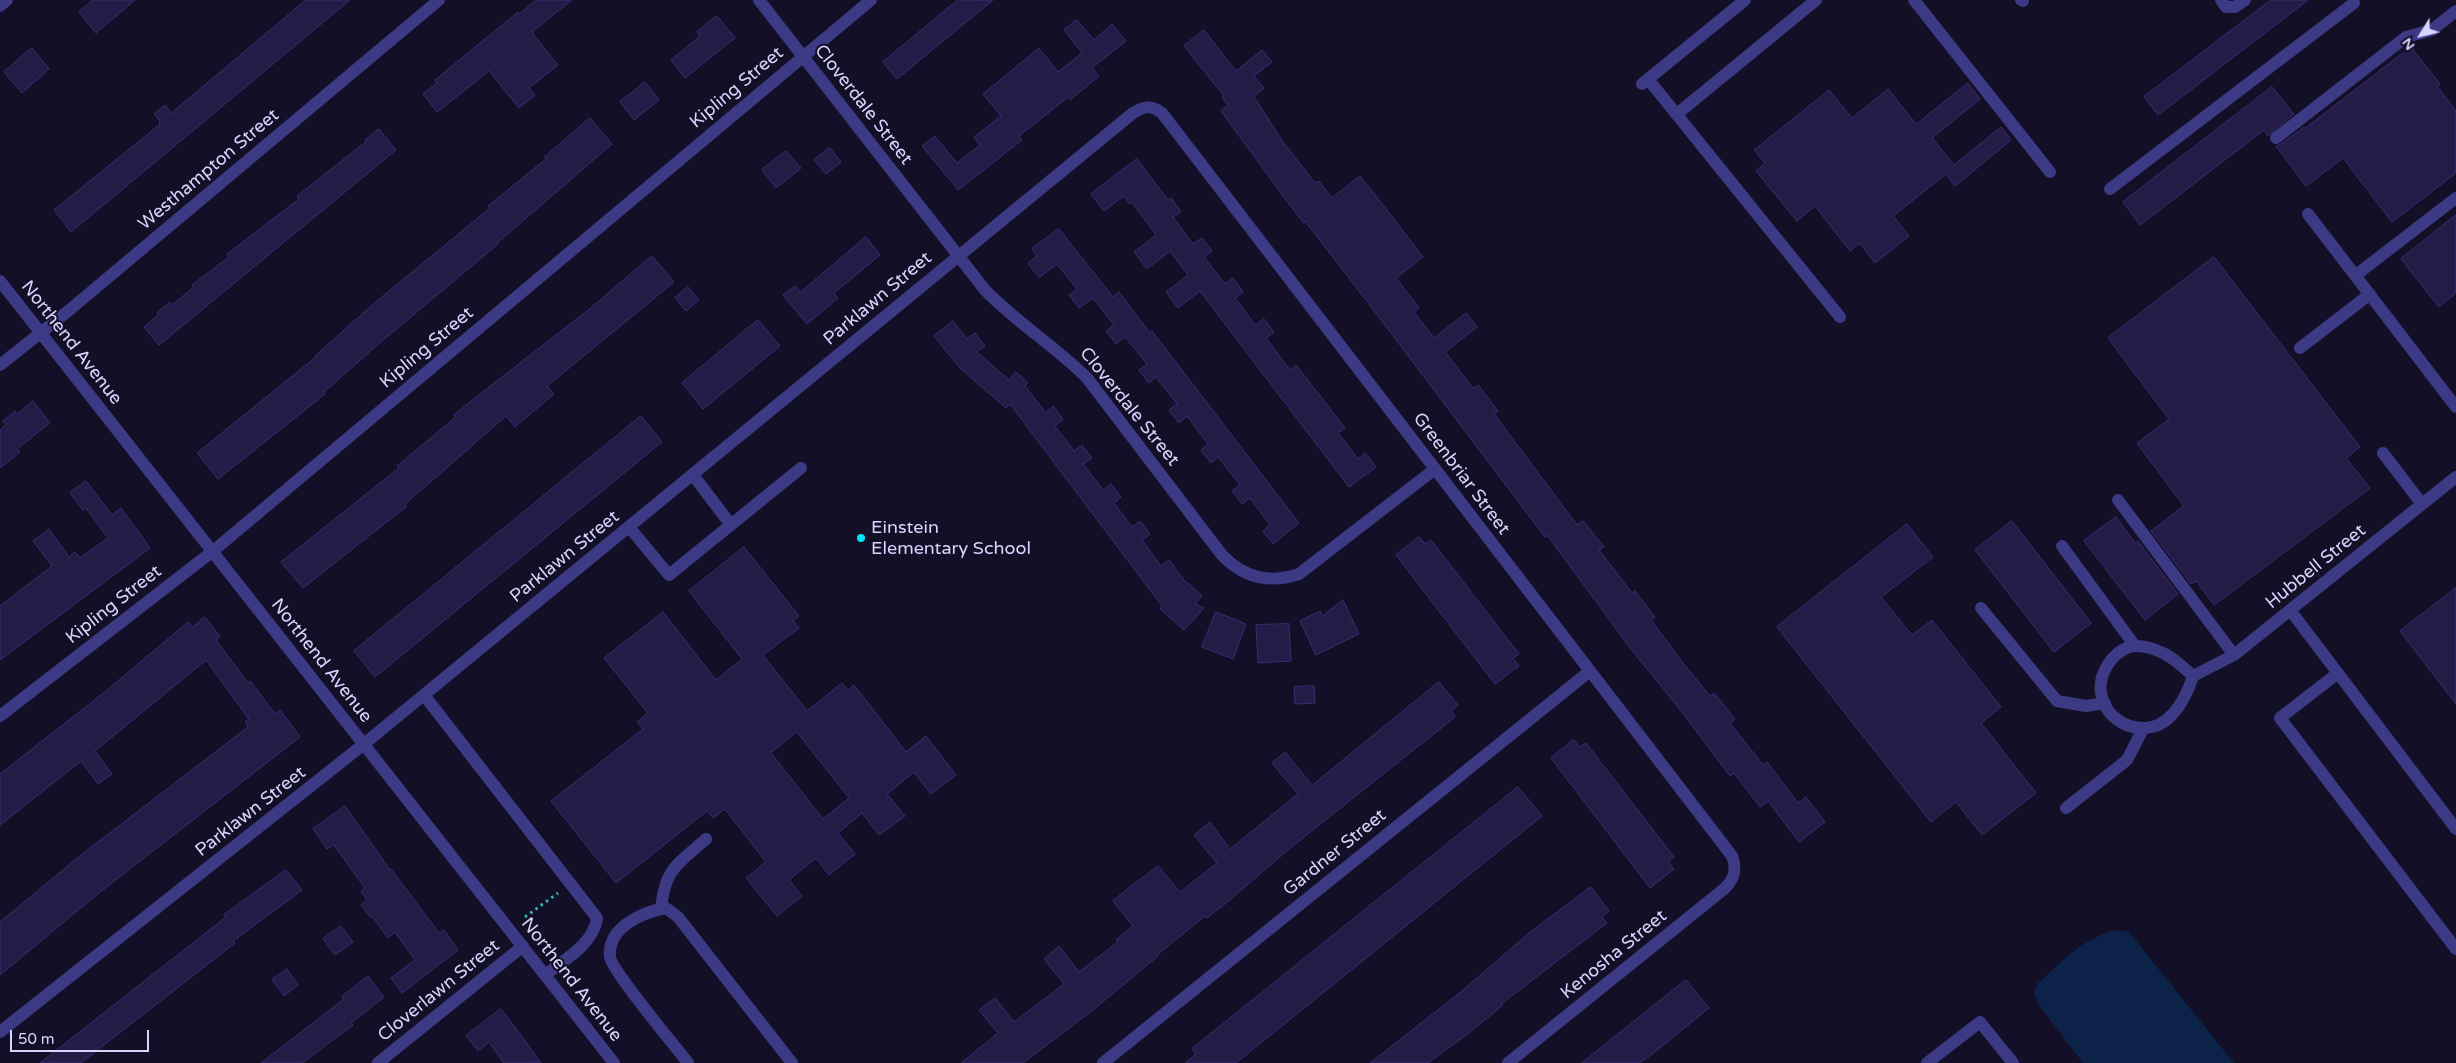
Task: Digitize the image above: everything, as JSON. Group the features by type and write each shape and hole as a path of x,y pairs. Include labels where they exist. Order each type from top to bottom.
{"street":[{"path":"0,6 7,0"},
{"name":"Westhampton Street","path":"0,365 439,0"},
{"name":"Cloverdale Street","path":"759,0 958,256 999,304 1065,356 1087,378 1222,555 1239,570 1251,576 1268,580 1286,579 1299,574 1435,470"},
{"name":"Kipling Street","path":"0,716 212,551 871,0"},
{"path":"1744,0 1645,81 1677,114 1840,317"},
{"path":"1677,114 1816,0"},
{"path":"1914,0 2050,172"},
{"path":"2221,0 2226,7 2235,7 2245,0"},
{"path":"2110,189 2354,3"},
{"path":"2276,138 2406,37 2432,30 2456,11"},
{"name":"Parklawn Street","path":"0,1032 364,744 1133,113 1141,108 1150,106"},
{"name":"Greenbriar Street","path":"1150,106 1162,113 1732,856 1735,870"},
{"path":"2356,276 2456,198"},
{"path":"2308,214 2456,407"},
{"name":"Northend Avenue","path":"0,281 614,1063"},
{"path":"2300,348 2370,294"},
{"path":"2383,453 2422,504"},
{"path":"629,526 669,575 801,468"},
{"path":"693,475 731,524"},
{"name":"Hubbell Street","path":"2193,676 2234,655 2456,477"},
{"path":"2118,500 2234,655"},
{"path":"2062,546 2135,646"},
{"path":"1981,608 2056,701 2086,706 2105,703"},
{"path":"2290,610 2456,829"},
{"path":"2135,646 2162,652 2193,676 2188,692 2176,709 2155,726 2143,729 2121,723 2112,715 2101,692 2101,682 2109,662 2128,648 2135,646"},
{"name":"Gardner Street","path":"1103,1063 1590,671"},
{"path":"2338,673 2280,718 2456,949"},
{"path":"424,695 597,918 596,928 589,939 545,975"},
{"path":"2066,808 2127,760 2143,729"},
{"path":"661,909 663,889 671,870 706,839"},
{"name":"Kenosha Street","path":"1508,1063 1724,889 1734,877 1735,870"},
{"path":"688,1063 621,977 610,959 611,947 615,939 634,919 652,910 666,908 678,917 792,1063"},
{"name":"Cloverlawn Street","path":"378,1063 523,946"},
{"path":"1927,1063 1980,1022 2013,1063"}],"path":[{"path":"524,917 548,900"}],"water":[{"path":"2117,930 2129,932 2234,1063 2083,1063 2038,1004 2034,992 2037,984 2074,951 2094,938"}],"building":[{"path":"93,0 135,0 96,33 79,12"},
{"path":"306,0 350,0 71,232 54,210 159,125 160,121 154,114 165,105 171,113"},
{"path":"536,0 572,0 533,31 533,34 558,65 529,88 535,95 519,108 489,71 437,112 423,94 437,83 435,80 518,12 519,14"},
{"path":"958,0 993,0 897,79 883,62"},
{"path":"2271,0 2308,0 2158,115 2144,97"},
{"path":"717,16 735,38 685,78 671,60 700,36 697,32"},
{"path":"1077,20 1094,40 1112,24 1126,41 1092,68 1099,76 1070,100 1068,97 1019,136 1022,140 958,190 922,146 935,136 957,163 980,145 974,137 1001,116 983,94 1039,48 1058,72 1082,53 1064,30"},
{"path":"1204,30 1236,71 1262,50 1272,62 1254,76 1264,88 1254,97 1283,142 1315,183 1319,181 1332,198 1360,176 1423,257 1396,278 1419,308 1414,312 1434,338 1466,313 1477,327 1445,352 1473,388 1478,385 1498,411 1494,414 1577,525 1583,521 1604,547 1599,550 1632,593 1635,591 1655,617 1651,620 1683,663 1710,696 1714,693 1735,719 1730,723 1763,765 1767,762 1798,803 1806,797 1825,822 1799,842 1768,801 1760,807 1734,773 1730,776 1631,649 1547,535 1545,537 1369,304 1305,221 1304,223 1289,204 1221,111 1228,105 1222,97 1224,96 1184,46"},
{"path":"2411,47 2440,84 2437,86 2456,111 2456,173 2392,222 2343,158 2306,186 2276,146 2305,128"},
{"path":"32,48 49,69 22,93 4,72"},
{"path":"645,82 659,100 634,120 620,102"},
{"path":"1968,83 1980,99 1932,138 1954,165 2001,127 2011,140 1955,186 1946,174 1893,216 1909,236 1875,263 1860,243 1850,251 1815,206 1797,221 1756,171 1765,163 1754,150 1829,90 1852,118 1888,89 1916,124"},
{"path":"2272,87 2294,114 2268,136 2264,130 2140,225 2123,202"},
{"path":"590,118 612,144 498,244 382,341 324,392 325,394 218,479 197,453 316,357 371,306 490,208 488,206 547,158 545,157"},
{"path":"379,129 396,150 159,345 144,327 158,315 157,313 170,302 172,305 194,287 192,285 229,257 227,254 299,199 297,196 367,141 365,140"},
{"path":"830,148 841,162 826,174 814,160"},
{"path":"786,151 801,168 776,188 762,170"},
{"path":"1137,159 1168,200 1171,198 1181,212 1173,217 1193,244 1202,238 1212,251 1204,257 1225,284 1233,278 1243,292 1235,298 1255,325 1264,319 1274,332 1266,338 1290,370 1296,365 1345,428 1338,433 1358,459 1365,453 1376,467 1349,487 1200,291 1178,308 1166,292 1188,275 1170,251 1147,269 1134,252 1156,235 1132,202 1130,204 1124,196 1104,211 1091,194"},
{"path":"2456,215 2456,293 2439,307 2401,259"},
{"path":"1059,229 1113,297 1119,292 1150,333 1152,331 1299,523 1273,544 1263,531 1270,525 1250,498 1242,504 1232,491 1240,485 1218,457 1211,463 1201,450 1208,444 1187,416 1179,423 1169,410 1177,404 1156,377 1149,383 1139,370 1147,364 1125,337 1116,344 1106,331 1114,325 1093,298 1079,308 1069,295 1077,289 1057,264 1039,278 1028,263 1037,256 1032,249"},
{"path":"866,237 880,255 834,293 838,298 807,324 783,295 795,286 800,292"},
{"path":"652,256 674,282 547,386 554,394 515,427 506,416 405,504 407,506 303,588 281,562 399,468 397,466 456,417 454,415 592,307"},
{"path":"2214,257 2360,447 2346,458 2370,488 2214,605 2196,581 2191,584 2151,531 2184,506 2137,443 2169,419 2108,338"},
{"path":"688,287 699,300 686,311 675,298"},
{"path":"758,320 780,346 703,409 682,383"},
{"path":"953,321 967,339 975,333 985,346 977,352 1009,380 1016,372 1028,383 1025,386 1046,413 1053,406 1063,419 1055,426 1074,451 1082,445 1092,458 1083,464 1103,490 1111,484 1121,497 1114,503 1132,527 1140,521 1150,534 1142,540 1161,566 1169,560 1184,580 1202,596 1195,604 1204,608 1184,630 1160,609 1162,606 1010,404 1006,408 960,368 934,336"},
{"path":"33,401 50,423 17,449 20,452 0,468 0,430 6,425 3,421 15,411 17,414"},
{"path":"641,416 662,442 375,677 354,651"},
{"path":"86,481 112,515 121,508 150,548 0,660 0,606 52,566 33,541 49,529 69,557 75,552 80,558 108,538 86,508 83,510 70,493"},
{"path":"2116,517 2135,543 2138,541 2178,594 2145,620 2084,541"},
{"path":"2012,521 2091,623 2054,652 1975,550"},
{"path":"1907,524 1933,557 1881,597 1912,635 1932,620 2001,707 1981,723 2036,793 1982,835 1956,802 1931,822 1777,627"},
{"path":"1419,537 1425,544 1431,540 1519,654 1513,658 1519,666 1495,684 1396,555"},
{"path":"744,547 799,616 793,621 799,628 763,655 807,711 842,683 848,690 854,685 906,752 926,736 956,775 931,794 914,772 887,794 905,816 879,835 862,813 838,833 855,854 829,875 816,858 789,880 802,896 777,916 746,878 766,862 725,809 713,818 707,811 616,883 551,801 643,729 637,722 648,713 604,658 663,612 716,680 742,659 689,591","holes":["797,732 849,798 823,819 771,753"]},
{"path":"2456,588 2456,704 2400,631"},
{"path":"1343,600 1359,634 1316,655 1300,621 1320,611 1322,616"},
{"path":"1216,612 1246,624 1233,659 1202,647"},
{"path":"205,617 220,637 216,640 248,683 250,681 275,714 280,710 300,737 100,892 0,975 0,922 81,855 248,727 245,722 249,719 206,660 95,751 112,774 98,784 81,761 0,825 0,774 106,691 188,622 192,627"},
{"path":"1289,624 1291,661 1258,663 1256,625"},
{"path":"1439,682 1458,705 1451,711 1455,717 1289,849 1225,904 1207,918 1205,916 1093,1010 1023,1063 961,1063 998,1033 979,1010 995,998 1014,1022 1064,984 1044,959 1059,946 1079,972 1118,942 1116,940 1133,926 1113,901 1126,890 1158,866 1180,892 1217,863 1194,835 1210,822 1230,849 1298,794 1272,763 1285,752 1312,785"},
{"path":"1314,686 1315,703 1295,704 1294,687"},
{"path":"1574,740 1580,747 1586,743 1674,857 1668,862 1674,869 1650,888 1551,758"},
{"path":"1518,787 1542,816 1236,1063 1185,1063 1196,1054 1192,1049"},
{"path":"345,806 390,870 439,933 444,930 458,950 402,993 391,978 415,960 395,932 388,938 372,916 370,917 361,905 367,900 361,891 365,888 334,845 327,849 313,829"},
{"path":"286,870 302,890 233,941 235,943 81,1063 40,1063 226,917 224,915"},
{"path":"1591,887 1609,911 1602,917 1607,923 1501,1004 1503,1005 1469,1033 1428,1063 1370,1063 1462,991 1529,933"},
{"path":"341,926 353,942 335,955 323,939"},
{"path":"287,969 298,985 284,996 272,980"},
{"path":"368,976 384,997 351,1023 353,1025 302,1063 261,1063 344,999 342,997"},
{"path":"1686,980 1709,1008 1651,1055 1639,1063 1582,1063"},
{"path":"501,1009 541,1063 504,1063 489,1042 478,1051 466,1036"}],"place":[{"name":"Einstein Elementary School","path":"861,538"}]}
